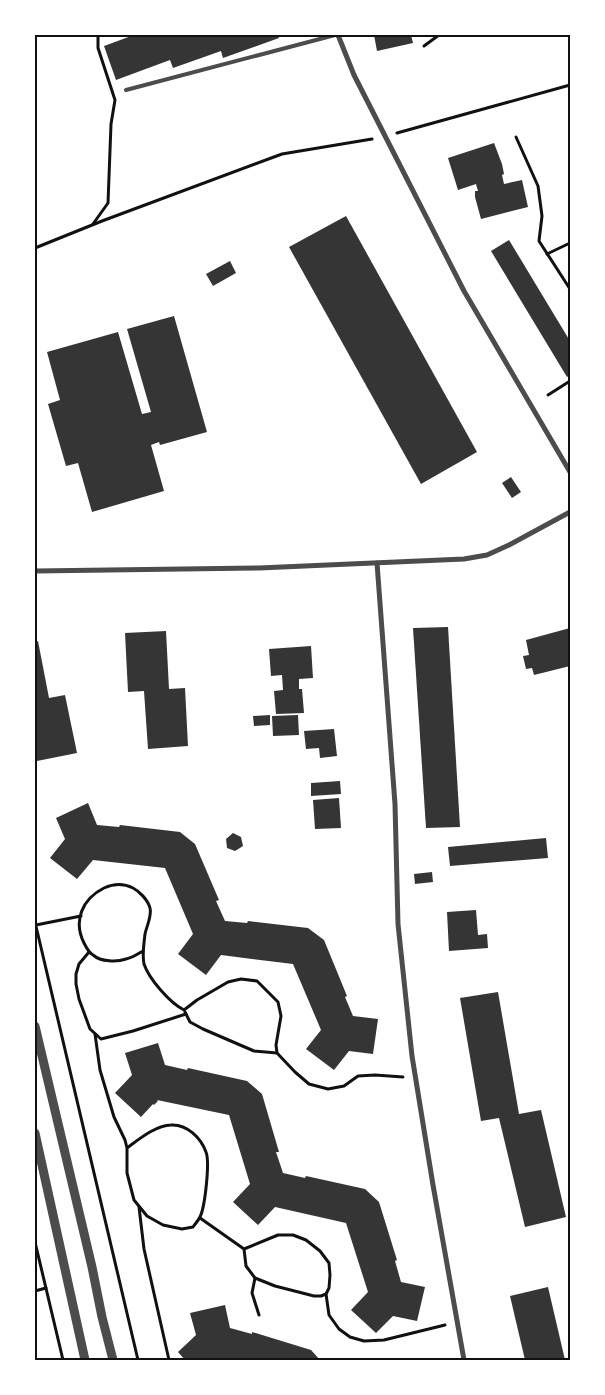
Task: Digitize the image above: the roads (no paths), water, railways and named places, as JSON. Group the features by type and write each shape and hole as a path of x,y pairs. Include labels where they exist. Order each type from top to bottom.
{"street":[{"path":"337,35 354,75 464,291 570,472"},
{"path":"35,571 259,568 464,559 487,555 510,545 570,512"},
{"path":"378,563 395,804 398,924 412,1056 464,1360"},
{"path":"35,1026 113,1360"},
{"path":"35,1133 85,1360"}],"lane":[{"path":"126,90 337,35"}]}
